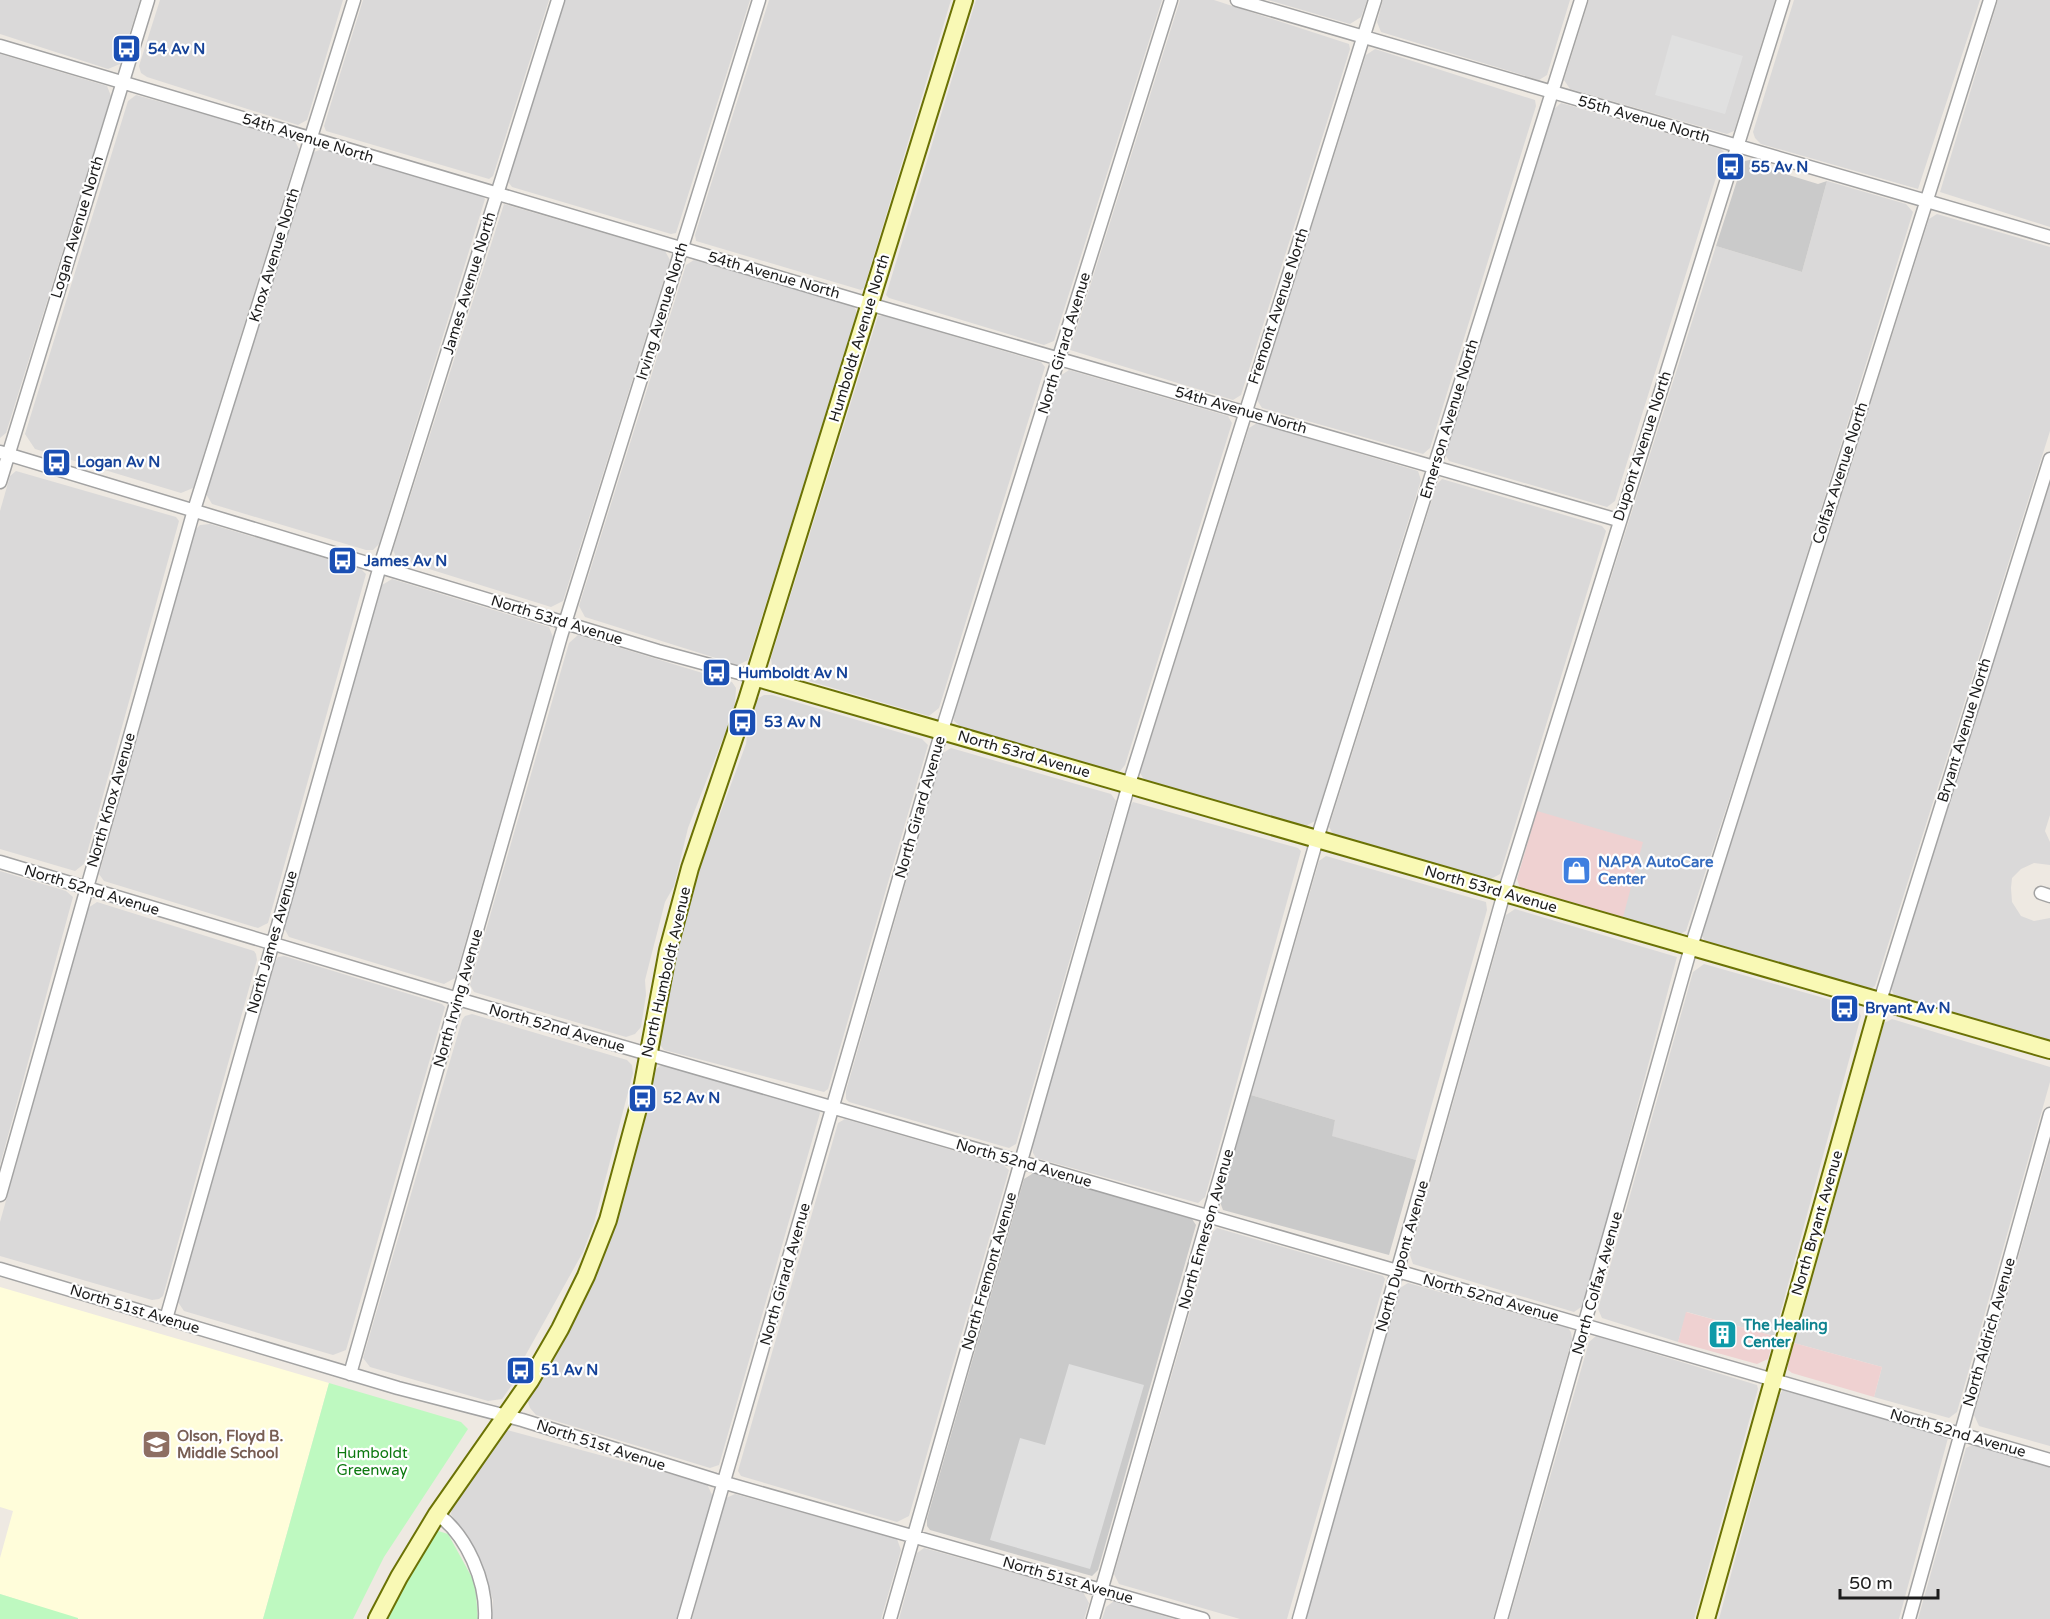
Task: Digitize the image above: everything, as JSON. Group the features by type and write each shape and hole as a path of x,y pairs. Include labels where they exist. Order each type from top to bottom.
{"street":[{"name":"Logan Avenue North","path":"0,482 4,453 148,0"},
{"name":"Knox Avenue North","path":"194,510 354,0"},
{"name":"James Avenue North","path":"380,566 558,0"},
{"name":"Irving Avenue North","path":"566,622 759,0"},
{"name":"Humboldt Avenue North","path":"754,677 964,0"},
{"name":"North Girard Avenue","path":"684,1619 942,730 1171,0"},
{"name":"55th Avenue North","path":"1237,0 2050,237"},
{"name":"Fremont Avenue North","path":"1129,784 1375,0"},
{"name":"Emerson Avenue North","path":"1317,839 1581,0"},
{"name":"Dupont Avenue North","path":"1504,893 1618,520 1783,0"},
{"name":"Colfax Avenue North","path":"1691,947 1990,0"},
{"name":"54th Avenue North","path":"0,46 869,304 1060,357 1618,520"},
{"name":"North 53rd Avenue","path":"4,453 754,677 2050,1050"},
{"name":"Bryant Avenue North","path":"1880,1001 2050,459"},
{"name":"North Knox Avenue","path":"0,1195 194,510"},
{"name":"North James Avenue","path":"166,1319 380,566"},
{"name":"North Irving Avenue","path":"350,1374 566,622"},
{"name":"North Humboldt Avenue","path":"377,1619 437,1514 530,1382 586,1276 608,1220 625,1163 639,1105 668,950 690,868 754,677"},
{"name":"North Fremont Avenue","path":"890,1619 1129,784"},
{"name":"North Emerson Avenue","path":"1093,1619 1317,839"},
{"name":"North 52nd Avenue","path":"0,862 458,999 2050,1460"},
{"name":"North Dupont Avenue","path":"1299,1619 1504,893"},
{"name":"North Colfax Avenue","path":"1501,1619 1691,947"},
{"name":"North Bryant Avenue","path":"1706,1619 1880,1001"},
{"name":"North Aldrich Avenue","path":"1909,1619 2050,1114"},
{"name":"North 51st Avenue","path":"0,1269 350,1374 504,1416 724,1483 1203,1619"},
{"path":"437,1514 451,1524 468,1552 481,1582 485,1619"}],"shaded area":[{"path":"0,0 140,0 120,64 108,69 0,34"},
{"path":"160,0 343,0 307,120 298,125 147,77 141,73 139,66"},
{"path":"363,0 549,0 493,176 489,179 326,131 324,126"},
{"path":"563,0 750,0 676,233 671,234 512,187 509,183 508,177"},
{"path":"769,0 951,0 864,288 861,290 696,241 695,235"},
{"path":"976,0 1162,0 1054,341 1044,345 889,298 886,295"},
{"path":"1180,0 1214,0 1349,44 1350,49 1241,395 1233,400 1070,350"},
{"path":"1268,0 1367,0 1361,17 1350,24"},
{"path":"1383,0 1570,0 1547,75 1539,80 1381,32 1377,22"},
{"path":"1589,0 1775,0 1734,131 1727,134 1570,89 1564,80"},
{"path":"1794,0 1980,0 1918,189 1761,144 1755,138 1753,132"},
{"path":"1998,0 2050,0 2050,227 1940,192"},
{"path":"1672,35 1743,56 1725,114 1655,95"},
{"path":"1375,49 1535,100 1536,106 1430,448 1423,454 1262,408 1257,400 1366,55"},
{"path":"0,54 107,86 111,96 6,433 0,438"},
{"path":"136,95 294,139 299,149 193,488 181,493 35,449 25,434 128,101"},
{"path":"1561,103 1721,149 1724,152 1615,501 1607,507 1449,461 1445,454 1554,109"},
{"path":"322,149 481,195 485,199 379,544 373,550 366,550 212,504 206,494 314,152"},
{"path":"1754,159 1762,167 1818,184 1827,181 1802,272 1716,246 1742,165 1745,161"},
{"path":"1827,181 1906,204 1913,212 1762,699 1686,931 1676,936 1622,921 1537,811 1716,246 1802,272"},
{"path":"504,204 665,251 670,260 563,601 551,607 397,559 393,550"},
{"path":"1937,214 2050,247 2050,431 1875,986 1869,990 1707,945 1702,936 1929,219"},
{"path":"694,260 853,306 857,318 748,660 738,665 585,617 579,606 686,265"},
{"path":"878,316 1041,362 1045,367 939,708 929,716 778,672 772,667 771,658"},
{"path":"1069,370 1228,416 1232,423 1125,765 1120,771 1114,772 960,726 954,721 953,716 1060,376"},
{"path":"1257,423 1418,471 1421,480 1315,821 1304,827 1147,784 1140,773 1249,428"},
{"path":"16,471 176,517 179,521 84,864 75,871 0,849 0,511 10,476"},
{"path":"1442,479 1602,526 1606,531 1500,874 1489,880 1335,837 1329,827 1437,484"},
{"path":"2050,483 2050,815 2045,831 2050,842 2050,865 2034,863 2021,869 2012,878 2011,888 2012,902 2021,916 2034,921 2050,918 2050,1044 1897,1000 1891,989"},
{"path":"210,524 361,569 366,574 268,923 258,928 104,881 99,874 195,530 200,525"},
{"path":"392,579 549,627 553,637 455,978 444,984 289,937 284,928 382,585"},
{"path":"578,635 732,682 736,688 734,718 723,738 688,828 674,886 665,902 645,980 646,995 641,1027 635,1034 626,1037 474,992 470,985 569,643"},
{"path":"764,695 772,695 922,739 928,745 828,1089 824,1092 664,1050 658,1042 662,1005 688,909 690,886 703,845 714,830 746,744 750,711 757,699"},
{"path":"951,748 1111,794 1116,801 1016,1144 1009,1148 849,1102 846,1099 846,1091 943,753"},
{"path":"1133,802 1298,848 1301,851 1205,1197 1198,1203 1036,1158 1033,1153 1032,1145"},
{"path":"1537,811 1643,842 1622,921 1525,893 1520,888 1517,879"},
{"path":"1326,856 1486,902 1487,910 1416,1160 1331,1136 1335,1120 1251,1095 1319,861"},
{"path":"0,871 66,891 73,897 0,1165"},
{"path":"97,902 254,951 257,960 163,1296 159,1299 152,1300 0,1256 0,1222 88,908"},
{"path":"1515,909 1677,957 1584,1305 1574,1312 1413,1264 1410,1255 1506,915"},
{"path":"284,956 442,1004 445,1007 346,1350 333,1355 184,1311 178,1302 275,962 278,957"},
{"path":"1704,964 1856,1007 1861,1016 1774,1336 1687,1312 1678,1342 1602,1318 1598,1309 1693,972"},
{"path":"472,1014 627,1060 632,1065 633,1073 594,1223 583,1252 524,1358 522,1371 502,1399 488,1401 370,1367 363,1358 462,1020 465,1016"},
{"path":"1892,1019 2050,1067 2050,1082 1957,1412 1949,1418 1874,1397 1882,1367 1794,1343 1884,1023"},
{"path":"660,1066 672,1066 818,1109 820,1113 719,1465 710,1468 536,1415 527,1399 592,1285 612,1221 622,1206 645,1118 649,1074"},
{"path":"1251,1095 1335,1120 1332,1136 1416,1160 1389,1255 1223,1210 1220,1202"},
{"path":"845,1119 1003,1165 1009,1170 909,1516 897,1522 741,1476 738,1471 838,1123"},
{"path":"2050,1145 2050,1446 1979,1426 1974,1415"},
{"path":"1035,1172 1192,1219 1196,1225 1098,1570 1092,1576 930,1530 927,1526 927,1519 1024,1179"},
{"path":"1217,1228 1383,1276 1385,1279 1287,1619 1240,1619 1119,1584 1114,1574 1213,1232"},
{"path":"1408,1283 1568,1328 1571,1332 1572,1339 1493,1619 1306,1619 1400,1288"},
{"name":"Olson, Floyd B. Middle School","path":"0,1287 329,1383 263,1619 78,1619 0,1594 0,1558 13,1511 0,1507"},
{"path":"1686,1312 1774,1336 1768,1359 1757,1364 1678,1342"},
{"path":"1596,1336 1757,1385 1758,1389 1694,1619 1509,1619 1589,1342"},
{"path":"1794,1343 1882,1367 1874,1397 1792,1373 1788,1370 1788,1363"},
{"path":"1069,1364 1144,1385 1090,1569 990,1540 1020,1438 1045,1445"},
{"path":"1788,1389 1944,1434 1948,1438 1899,1619 1719,1619 1779,1396 1783,1390"},
{"path":"507,1430 707,1484 713,1497 677,1619 492,1619 493,1600 479,1560 451,1514 453,1504 499,1432"},
{"path":"1974,1444 2050,1466 2050,1619 1918,1619 1966,1448"},
{"path":"735,1494 897,1539 901,1550 881,1619 692,1619 726,1498"},
{"path":"924,1548 1083,1592 1089,1603 1084,1619 899,1619 917,1553"},
{"path":"1114,1601 1174,1619 1102,1619 1106,1607"}],"green space":[{"name":"Humboldt Greenway","path":"329,1383 461,1422 468,1429 384,1557 353,1619 263,1619"},
{"path":"435,1530 448,1534 475,1583 478,1619 383,1619"},
{"path":"0,1594 78,1618 78,1619 0,1619"}],"place":[{"name":"54 Av N","path":"127,49"},
{"name":"55 Av N","path":"1730,167"},
{"name":"Logan Av N","path":"56,462"},
{"name":"James Av N","path":"343,561"},
{"name":"Humboldt Av N","path":"717,673"},
{"name":"53 Av N","path":"743,722"},
{"name":"NAPA AutoCare Center","path":"1577,871"},
{"name":"Bryant Av N","path":"1844,1008"},
{"name":"52 Av N","path":"642,1098"},
{"name":"The Healing Center","path":"1722,1334"},
{"name":"51 Av N","path":"520,1370"},
{"name":"Olson, Floyd B. Middle School","path":"156,1445"}]}
